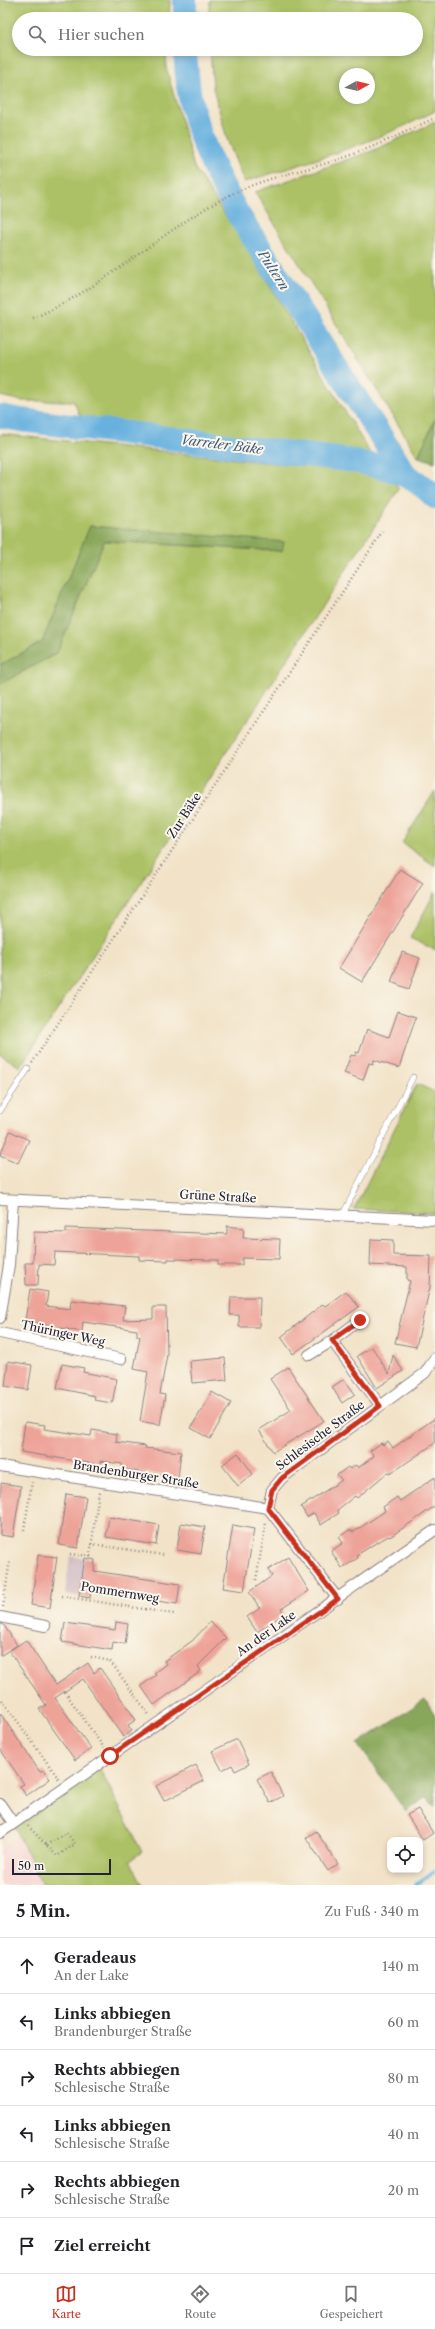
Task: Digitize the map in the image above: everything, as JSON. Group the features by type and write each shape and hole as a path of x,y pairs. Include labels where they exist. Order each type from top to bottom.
{"street":[{"name":"Grüne Straße","path":"0,1199 343,1214 435,1220"},
{"path":"0,1318 9,1265 13,1200"},
{"path":"309,1355 360,1320"},
{"name":"Thüringer Weg","path":"0,1333 120,1359"},
{"name":"Schlesische Straße","path":"332,1340 380,1406"},
{"name":"Schlesische Straße","path":"268,1508 272,1490 282,1478 425,1373 435,1358"},
{"name":"Brandenburger Straße","path":"0,1466 268,1508"},
{"path":"268,1508 338,1599"},
{"name":"An der Lake","path":"0,1833 435,1530"},
{"path":"1,1617 45,1626"},
{"path":"0,1804 16,1821"}],"lane":[{"path":"0,1111 28,1069"},
{"path":"343,1214 413,1077"}],"path":[{"path":"33,318 69,300 221,200 237,192 343,158 435,118"},
{"name":"Zur Bäke","path":"28,1069 384,529"},
{"path":"24,1530 34,1472"},
{"path":"70,1554 90,1556 99,1482"},
{"path":"256,1580 268,1508"},
{"path":"91,1544 163,1555"},
{"path":"1,1617 10,1560"},
{"name":"Pommernweg","path":"62,1596 174,1614"},
{"path":"91,1657 110,1661 113,1664 156,1725"},
{"path":"65,1692 110,1756"},
{"path":"2,1700 65,1787"},
{"path":"16,1821 46,1845 57,1856 75,1844 67,1834 46,1845"}],"shaded area":[{"path":"70,1556 95,1560 90,1598 65,1594"},
{"path":"19,1836 42,1885 0,1885 0,1849"}],"green space":[{"path":"0,0 170,0 169,12 12,12 12,56 167,56 166,67 194,167 253,258 373,458 82,421 74,401 22,401 0,396"},
{"path":"210,0 435,0 435,111 389,133 365,142 244,182 227,139 213,88 211,56 423,56 423,12 209,12"},
{"path":"435,122 435,419 418,457 255,192 372,151"},
{"path":"435,419 435,462 418,457"},
{"path":"0,434 387,475 399,489 20,1067 0,1054 0,684 57,653 104,541 282,551 90,526 42,643 0,665"},
{"path":"90,526 284,542 282,551 104,541 57,653 0,684 0,665 42,642"},
{"path":"435,791 435,866 402,843"},
{"path":"435,892 435,950 410,938"},
{"path":"417,1084 435,1092 435,1213 354,1209"},
{"path":"425,1699 435,1715 435,1807 426,1797 406,1812 358,1744"},
{"path":"98,1765 142,1852 130,1860 143,1885 42,1885 13,1823"}],"water":[{"path":"389,468 408,468 435,490 435,508"}],"building":[{"path":"400,869 423,883 362,982 339,968"},
{"path":"402,952 420,958 409,989 391,982"},
{"path":"398,1011 416,1017 399,1068 374,1060 373,1064 369,1063 363,1080 344,1073 351,1055 355,1056 356,1052 359,1053 367,1029 389,1037"},
{"path":"10,1131 29,1140 18,1163 0,1155"},
{"path":"227,1226 244,1228 243,1238 280,1239 279,1259 242,1258 242,1265 218,1265 218,1260 139,1260 139,1256 55,1252 54,1265 39,1264 38,1285 26,1285 25,1263 33,1263 34,1232 66,1233 66,1228 227,1234"},
{"path":"371,1239 393,1240 393,1255 431,1256 430,1287 416,1347 395,1343 410,1281 407,1280 407,1267 370,1265"},
{"path":"30,1289 48,1292 46,1306 70,1309 71,1300 125,1306 123,1320 153,1319 153,1307 166,1307 167,1355 160,1394 165,1395 160,1425 140,1421 148,1372 134,1369 140,1336 137,1336 137,1330 83,1322 82,1332 25,1321"},
{"path":"346,1291 359,1307 293,1354 281,1337 323,1304 325,1306"},
{"path":"231,1297 260,1297 259,1327 239,1327 239,1315 230,1315"},
{"path":"372,1347 389,1374 393,1355 403,1371 377,1388 357,1356"},
{"path":"225,1358 227,1380 192,1383 190,1361"},
{"path":"8,1361 32,1365 28,1390 5,1386"},
{"path":"62,1364 84,1368 83,1372 117,1379 112,1403 94,1400 95,1396 57,1388"},
{"path":"288,1367 324,1421 273,1452 259,1430 291,1410 270,1379"},
{"path":"344,1379 355,1394 342,1403 332,1387"},
{"path":"212,1392 231,1403 210,1439 191,1428"},
{"path":"435,1418 435,1443 393,1472 389,1474 388,1472 357,1498 355,1496 337,1510 339,1513 321,1525 314,1513 307,1517 301,1507 342,1480 337,1475 348,1467 350,1469 356,1465 358,1468 374,1456 370,1451 381,1443 383,1445 388,1441 393,1448"},
{"path":"25,1422 45,1425 44,1429 91,1436 92,1430 117,1434 116,1442 146,1446 145,1448 181,1452 178,1478 122,1469 122,1464 100,1461 100,1465 21,1452"},
{"path":"238,1453 253,1474 238,1486 222,1465"},
{"path":"435,1477 435,1506 390,1537 389,1536 379,1541 357,1555 358,1558 342,1568 331,1551 343,1543 339,1537 349,1530 354,1532 385,1511 383,1507 397,1497 400,1501"},
{"path":"1,1483 21,1486 13,1537 0,1535"},
{"path":"66,1494 86,1497 78,1548 59,1545"},
{"path":"109,1517 159,1525 156,1545 106,1537"},
{"path":"181,1523 205,1527 201,1554 177,1550"},
{"path":"233,1525 254,1529 244,1591 223,1588"},
{"path":"38,1555 57,1557 50,1608 31,1605"},
{"path":"288,1557 309,1591 281,1609 284,1614 257,1632 247,1617 260,1608 249,1592 272,1576 268,1570"},
{"path":"85,1558 95,1560 94,1571 180,1584 177,1604 91,1591 90,1598 79,1596"},
{"path":"116,1622 128,1624 125,1644 113,1642 112,1650 62,1642 65,1623 115,1630"},
{"path":"210,1622 226,1638 198,1666 201,1671 154,1705 141,1686 156,1675 154,1673 166,1664 164,1661 192,1641"},
{"path":"0,1624 3,1624 17,1645 0,1656"},
{"path":"26,1640 56,1685 88,1663 94,1673 100,1668 136,1720 128,1725 132,1731 123,1737 83,1679 55,1698 91,1749 75,1760 39,1709 46,1705 9,1651"},
{"path":"0,1713 40,1772 44,1770 50,1779 26,1796 20,1786 24,1784 0,1749"},
{"path":"237,1739 249,1764 235,1771 232,1765 222,1770 212,1751"},
{"path":"196,1765 204,1781 164,1801 156,1786"},
{"path":"271,1772 283,1796 270,1803 257,1779"},
{"path":"418,1809 433,1833 423,1840 423,1837 421,1837 407,1815"},
{"path":"316,1831 338,1864 328,1871 306,1838"}],"waterway":[{"name":"Pultern","path":"185,0 185,12"},
{"name":"Pultern","path":"186,56 188,87 192,108 208,155 222,185 238,214 405,474"},
{"name":"Varreler Bäke","path":"0,416 21,420 347,460 384,468 405,475 425,488 435,497"},
{"path":"415,1885 435,1871"}],"route":[{"path":"110,1756 338,1599 268,1508 272,1490 282,1478 380,1406 332,1340 360,1320"}]}
